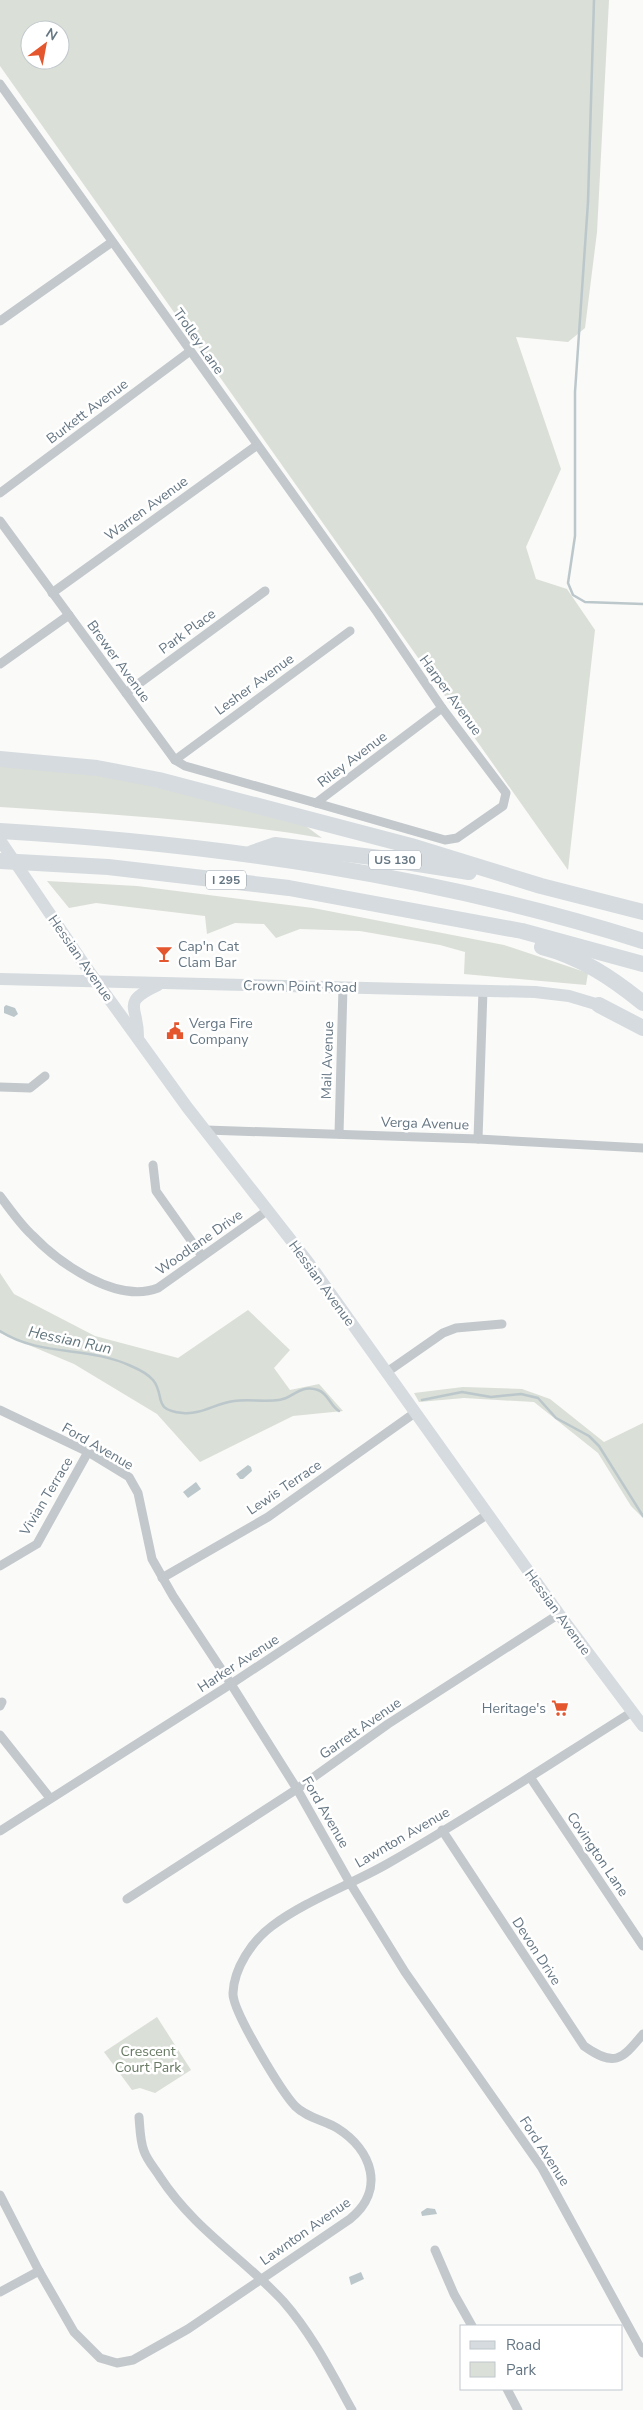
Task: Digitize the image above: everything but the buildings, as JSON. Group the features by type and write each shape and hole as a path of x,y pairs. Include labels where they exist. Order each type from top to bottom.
{"highway":[{"path":"0,759 97,768 159,780 411,846 541,886"},
{"name":"I 295","path":"0,831 140,841 250,854 391,878 559,916 643,941"},
{"name":"US 130","path":"250,854 275,845 412,862 541,886 643,912"},
{"name":"I 295","path":"0,861 108,867 186,874 289,888 522,931 643,964"},
{"path":"450,917 467,928 552,950 574,958 603,973 643,1003"},
{"path":"598,1005 643,1028"}],"main road":[{"name":"Hessian Avenue","path":"0,840 138,1039 268,1210 416,1412 559,1614 643,1726"},
{"name":"Crown Point Road","path":"0,979 483,990 557,994 598,1005"},
{"path":"138,1039 133,1012 134,1002 145,991 160,984"}],"street":[{"name":"Trolley Lane","path":"0,84 376,612"},
{"path":"0,321 112,242"},
{"name":"Burkett Avenue","path":"0,493 190,352"},
{"name":"Warren Avenue","path":"52,593 256,446"},
{"name":"Brewer Avenue","path":"0,521 175,760"},
{"name":"Park Place","path":"126,693 265,591"},
{"name":"Harper Avenue","path":"316,803 445,840 457,838 503,806 506,793 442,708 376,612"},
{"path":"0,664 69,614"},
{"name":"Lesher Avenue","path":"175,760 350,631"},
{"name":"Riley Avenue","path":"175,760 185,766 240,783 316,803 442,708"},
{"name":"Mail Avenue","path":"339,1134 343,987"},
{"path":"478,1139 483,990"},
{"path":"0,1087 30,1088 38,1084 45,1076"},
{"name":"Verga Avenue","path":"206,1130 478,1139 643,1148"},
{"path":"153,1165 156,1192 202,1256"},
{"name":"Woodlane Drive","path":"0,1196 30,1234 45,1248 88,1276 116,1290 135,1292 154,1289 169,1282 202,1256 268,1210"},
{"path":"387,1372 443,1333 456,1328 502,1324"},
{"name":"Ford Avenue","path":"0,1410 88,1452 122,1472 133,1484 141,1504 152,1559 162,1578 232,1684 404,1972 542,2168 643,2353"},
{"name":"Lewis Terrace","path":"162,1578 268,1517 416,1412"},
{"name":"Vivian Terrace","path":"0,1566 37,1544 88,1452"},
{"name":"Harker Avenue","path":"0,1832 50,1798 232,1684 488,1514"},
{"name":"Garrett Avenue","path":"127,1900 297,1790 388,1724 559,1614"},
{"name":"Lawnton Avenue","path":"0,2195 39,2271 74,2332 100,2358 117,2363 133,2360 188,2329 360,2212 370,2192 371,2170 361,2150 336,2128 306,2114 290,2099 238,2014 233,1998 235,1981 249,1950 272,1926 386,1864 530,1777 632,1712"},
{"path":"0,1735 50,1798"},
{"name":"Covington Lane","path":"530,1777 643,1946"},
{"name":"Devon Drive","path":"442,1830 584,2046 602,2058 613,2060 626,2052 643,2034"},
{"path":"139,2117 144,2152 166,2185 190,2216 221,2246 261,2278 313,2338 352,2410"},
{"path":"435,2250 454,2294 471,2325"},
{"path":"0,2292 39,2271"},
{"path":"508,2390 518,2410"}],"green space":[{"path":"0,0 609,0 597,232 585,328 568,342 516,337 561,469 526,547 536,579 567,589 595,630 568,870 0,66"},
{"path":"0,765 120,778 303,824 322,838 202,822 0,807"},
{"path":"47,881 137,886 313,908 504,945 588,973 586,985 464,974 465,952 440,945 360,931 300,929 276,938 264,924 235,923 207,934 205,916 96,903 69,908"},
{"path":"0,1273 14,1294 95,1336 178,1358 248,1310 290,1350 274,1368 290,1390 319,1384 343,1411 293,1416 200,1462 157,1414 74,1364 0,1333"},
{"path":"463,1387 522,1389 550,1399 604,1442 643,1423 643,1518 631,1506 598,1453 534,1402 464,1398 419,1402 414,1393"},
{"name":"Crescent Court Park","path":"157,2017 191,2070 155,2093 140,2088 132,2090 104,2052"}],"shaded area":[{"path":"6,1005 15,1008 18,1014 14,1017 4,1013"},
{"path":"248,1465 252,1471 243,1479 240,1479 236,1474"},
{"path":"196,1482 201,1489 188,1498 183,1492"},
{"path":"427,2208 435,2209 437,2214 422,2216 421,2212"},
{"path":"361,2272 364,2279 351,2285 349,2277"}],"waterway":[{"path":"594,0 588,202 575,392 575,536 568,583 573,595 585,602 643,604"},
{"name":"Hessian Run","path":"0,1331 31,1345 98,1356 134,1367 153,1380 163,1405 173,1411 190,1413 234,1401 279,1400 306,1389 322,1392 339,1411"},
{"name":"Hessian Run","path":"422,1400 462,1392 491,1397 521,1394 538,1398 556,1418 589,1436 599,1446 643,1516"}],"place":[{"name":"Cap'n Cat Clam Bar","path":"164,954"},
{"name":"Verga Fire Company","path":"175,1031"},
{"name":"Heritage's","path":"560,1708"}]}
